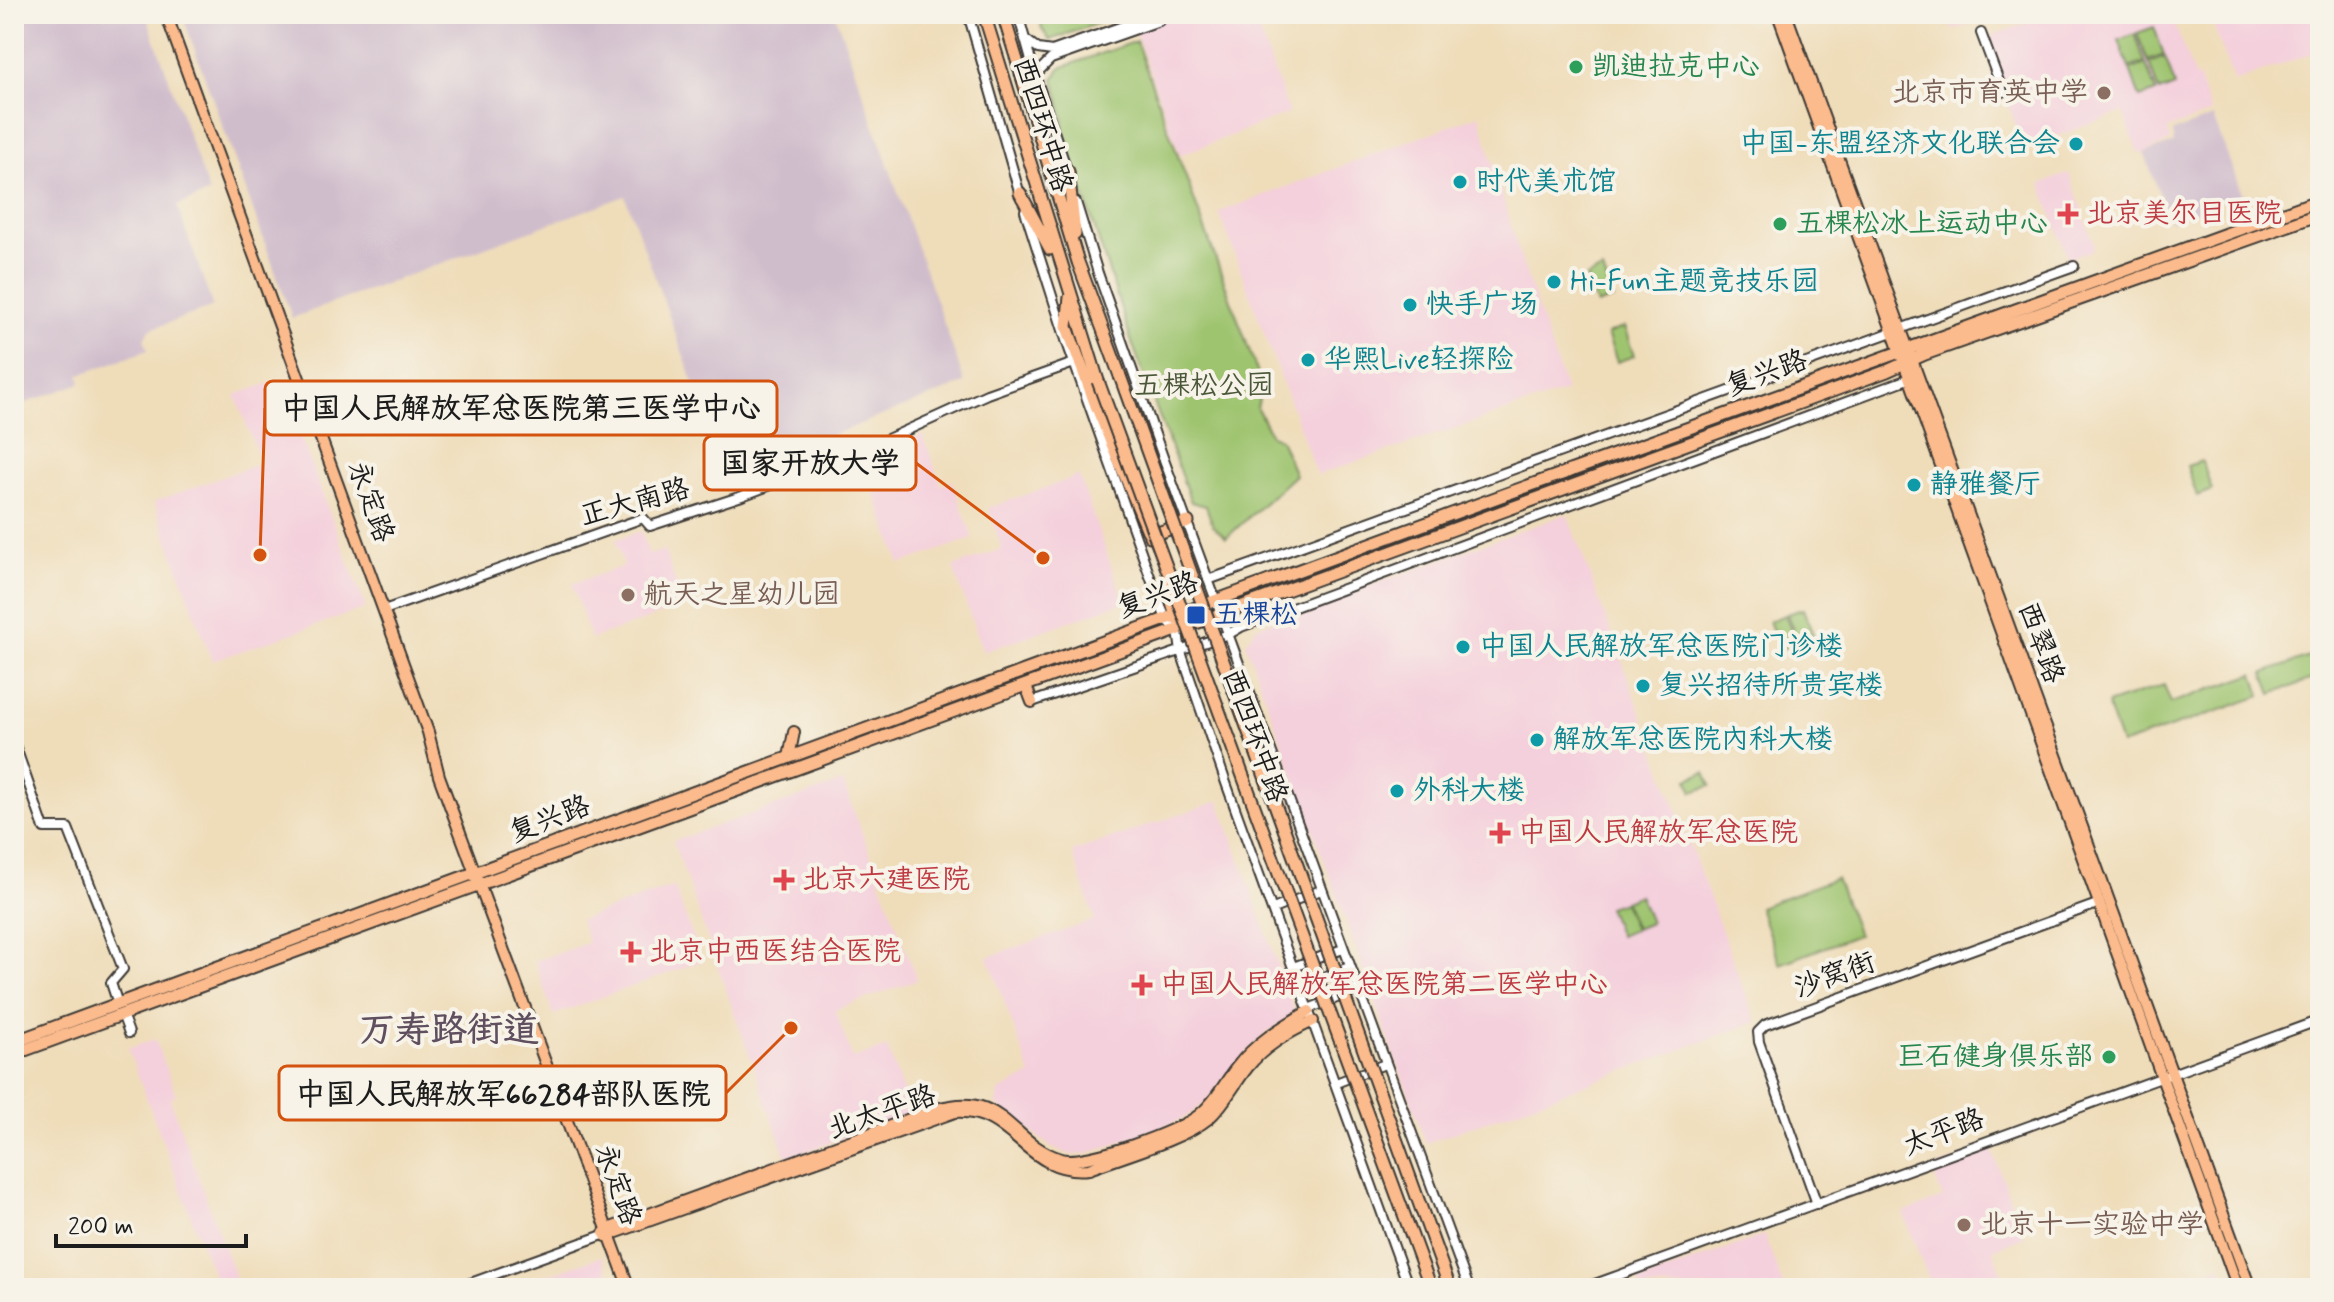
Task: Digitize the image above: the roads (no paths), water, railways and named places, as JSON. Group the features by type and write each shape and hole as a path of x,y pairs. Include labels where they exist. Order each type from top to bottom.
{"highway":[{"name":"西四环中路","path":"984,14 1098,381 1431,1288"},
{"name":"西四环中路","path":"1003,14 1078,262 1450,1288"},
{"path":"1068,171 1078,262"},
{"path":"1020,193 1062,270"},
{"name":"复兴路","path":"14,1042 120,1009 1222,615 1887,371 1906,357 2320,200"},
{"name":"复兴路","path":"477,880 789,757 1887,355 1906,357 2320,214"},
{"path":"1070,295 1067,327 1150,536 1178,631"},
{"path":"1150,536 1188,522"},
{"name":"复兴路","path":"14,1054 120,1009"}],"main road":[{"name":"永定路","path":"166,14 428,732 439,776 629,1288"},
{"name":"西翠路","path":"1778,14 1897,331"},
{"name":"西翠路","path":"1786,14 1906,357 2250,1288"},
{"name":"西翠路","path":"1906,357 1908,379 2238,1288"},
{"path":"1026,686 1032,702"},
{"path":"789,757 794,732"},
{"name":"北太平路","path":"607,1234 955,1112 974,1112 1003,1126 1048,1163 1072,1170 1089,1169 1198,1126 1217,1110 1249,1065 1310,1014"},
{"name":"永定路","path":"607,1234 622,1288"}],"street":[{"name":"西四环中路","path":"968,14 1074,363 1172,617"},
{"name":"西四环中路","path":"1018,14 1098,273 1349,967 1469,1288"},
{"path":"1025,39 1038,49 1052,51 1158,17"},
{"path":"1035,75 1051,59 1158,17"},
{"path":"1981,33 2003,92"},
{"name":"复兴路","path":"1208,580 2074,266"},
{"name":"正大南路","path":"384,610 643,518 650,526 742,496 859,452 987,394 1074,363"},
{"name":"复兴路","path":"1032,702 1164,655 1181,652 1908,379"},
{"name":"西四环中路","path":"1178,631 1181,652 1409,1288"},
{"path":"14,742 44,828 68,828 123,969 111,983 129,1033"},
{"path":"1273,909 1321,890"},
{"name":"沙窝街","path":"1817,1204 1758,1032 1765,1025 2100,903"},
{"path":"1293,967 1343,949"},
{"path":"1300,986 1349,967"},
{"path":"1310,1014 1358,990"},
{"name":"太平路","path":"1584,1288 2320,1020"},
{"path":"1336,1083 1385,1064"},
{"name":"北太平路","path":"457,1288 607,1234"}],"tunnel":[{"path":"1159,21 1177,14"}],"place":[{"name":"凯迪拉克中心","path":"1576,67"},
{"name":"北京市育英中学","path":"2104,93"},
{"name":"中国-东盟经济文化联合会","path":"2076,144"},
{"name":"时代美术馆","path":"1460,182"},
{"name":"北京美尔目医院","path":"2068,214"},
{"name":"五棵松冰上运动中心","path":"1780,224"},
{"name":"Hi-Fun主题竞技乐园","path":"1554,282"},
{"name":"快手广场","path":"1410,305"},
{"name":"华熙Live轻探险","path":"1308,360"},
{"name":"静雅餐厅","path":"1914,485"},
{"name":"中国人民解放军总医院第三医学中心","path":"260,555"},
{"name":"国家开放大学","path":"1043,558"},
{"name":"航天之星幼儿园","path":"628,595"},
{"name":"五棵松","path":"1196,615"},
{"name":"中国人民解放军总医院门诊楼","path":"1463,647"},
{"name":"复兴招待所贵宾楼","path":"1643,686"},
{"name":"解放军总医院内科大楼","path":"1537,740"},
{"name":"外科大楼","path":"1397,791"},
{"name":"中国人民解放军总医院","path":"1500,833"},
{"name":"北京六建医院","path":"784,880"},
{"name":"北京中西医结合医院","path":"631,952"},
{"name":"中国人民解放军总医院第二医学中心","path":"1142,985"},
{"name":"中国人民解放军66284部队医院","path":"791,1028"},
{"name":"巨石健身俱乐部","path":"2109,1057"},
{"name":"北京十一实验中学","path":"1964,1225"}],"district":[{"name":"万寿路街道","path":"449,1031"}],"park label":[{"name":"五棵松公园","path":"1204,386"}]}
